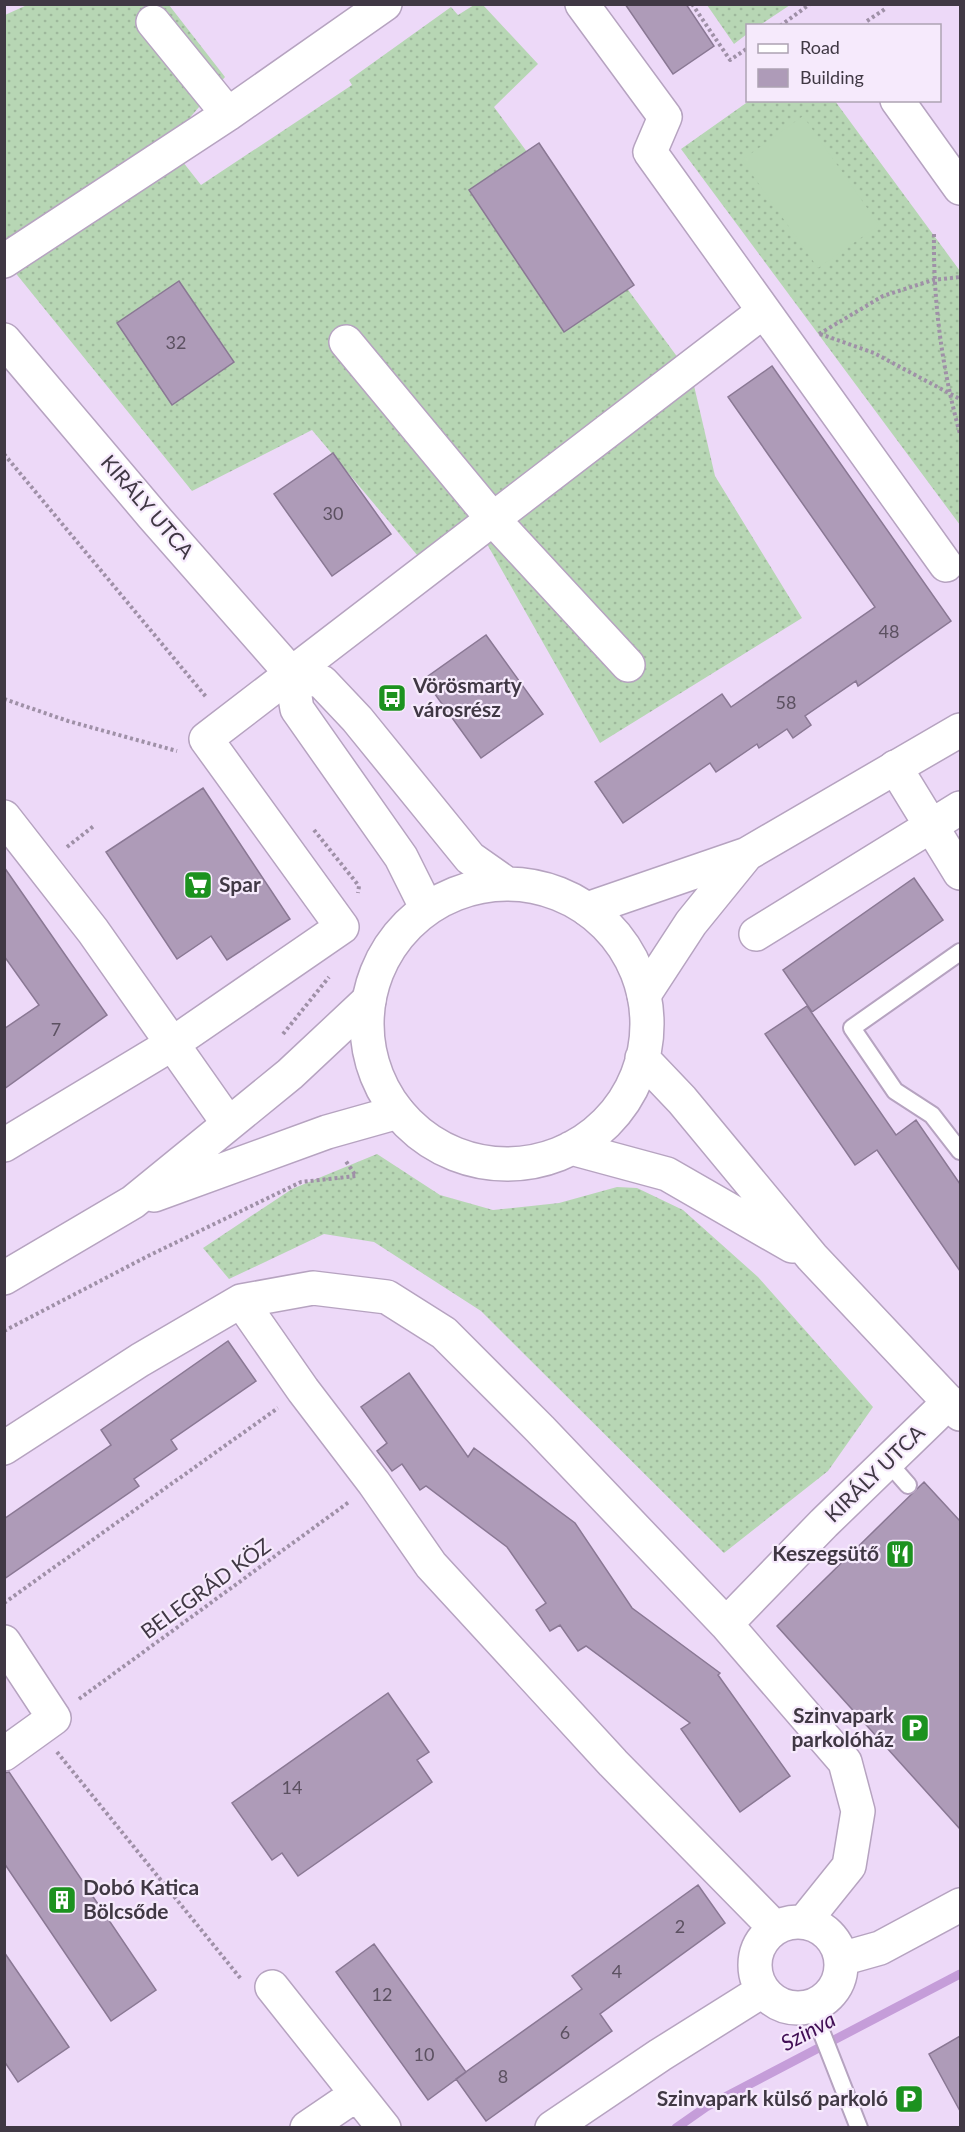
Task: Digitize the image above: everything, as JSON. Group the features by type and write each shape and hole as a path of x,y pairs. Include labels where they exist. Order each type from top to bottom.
{"street":[{"path":"4,261 228,114 385,4"},
{"path":"582,4 666,117 650,152 946,565"},
{"path":"153,22 228,114"},
{"path":"898,102 960,188"},
{"path":"4,1145 172,1044 342,927 206,739 764,311"},
{"name":"KIRÁLY UTCA","path":"4,340 291,673"},
{"path":"346,342 492,518 628,665"},
{"path":"291,673 322,682 357,719 470,858 507,884"},
{"path":"291,673 297,709 400,857 427,909"},
{"path":"586,909 747,854 960,730"},
{"path":"895,767 960,873"},
{"path":"756,934 960,808"},
{"path":"4,817 93,931 228,1123"},
{"path":"644,994 691,923 747,854"},
{"path":"507,884 535,886 562,895 586,909 607,925 624,946 636,969 644,994 647,1016 646,1037 635,1081 624,1102 591,1136 571,1148 541,1160 510,1164 478,1161 448,1151 420,1134 398,1112 381,1087 371,1059 367,1030 369,1000 380,965 399,934 427,909 465,890 507,884"},
{"path":"4,1278 132,1203 290,1074 369,1000"},
{"name":"KIRÁLY UTCA","path":"642,1058 682,1100 812,1257 955,1408 887,1461 726,1624"},
{"path":"132,1203 327,1132 398,1112"},
{"name":"KIRÁLY UTCA","path":"571,1148 667,1174 812,1257"},
{"path":"4,1448 140,1360 242,1301 313,1288 387,1297 444,1333 540,1429 726,1624 845,1762 858,1810 849,1866 789,1925 761,1941 754,1959 755,1974 762,1991 780,2005 792,2009 812,2008 830,1994 837,1985 841,1959 837,1947 829,1936 818,1927 789,1925 613,1763 431,1565 374,1483 303,1390 242,1301"},
{"path":"4,1642 46,1724 4,1754"},
{"path":"841,1959 880,1948 960,1905"},
{"path":"259,1985 384,2127"},
{"path":"552,2127 762,1991"},
{"path":"307,2127 357,2094"}],"lane":[{"path":"960,952 852,1028 895,1091 932,1115 960,1151"},
{"path":"887,1461 908,1485"},
{"path":"812,2008 859,2127"}],"path":[{"path":"692,4 730,60 746,49"},
{"path":"783,24 810,4"},
{"path":"867,21 885,9"},
{"path":"934,234 933,280 948,392 960,434"},
{"path":"960,277 933,280 883,296 819,334 873,353 960,399"},
{"path":"4,454 227,722"},
{"path":"4,699 68,721 186,754"},
{"path":"308,822 359,886 357,896"},
{"path":"290,1074 272,1047 329,978 333,968"},
{"path":"4,1331 147,1256 301,1182 356,1176 327,1132"},
{"path":"4,1603 303,1390"},
{"name":"BELEGRÁD KÖZ","path":"46,1724 374,1483"},
{"path":"46,1724 259,1985"}],"green space":[{"path":"27,5 169,5 225,77 168,143 201,185 352,85 349,80 451,7 458,15 474,5 483,5 538,64 494,107 692,377 715,476 802,618 600,743 483,537 423,562 312,430 192,491 5,260 5,15"},
{"path":"707,5 790,5 762,24 746,24 746,35 734,44"},
{"path":"748,102 836,102 960,271 960,525 681,149"},
{"path":"803,116 879,225 818,268 742,160"},
{"path":"377,1154 440,1195 493,1210 559,1203 617,1187 637,1188 683,1210 758,1277 873,1407 828,1471 724,1553 481,1311 374,1242 324,1234 229,1279 203,1248 292,1189"}],"building":[{"path":"625,4 686,4 714,46 673,74"},
{"path":"539,143 634,285 564,332 469,190"},
{"path":"179,281 234,362 172,405 117,323"},
{"path":"772,366 951,621 858,686 856,681 805,716 811,725 793,738 787,729 759,748 757,744 716,772 710,763 623,823 595,782 722,694 731,707 875,607 728,397"},
{"path":"333,453 391,534 332,576 274,494"},
{"path":"486,635 543,714 481,758 424,679"},
{"name":"Spar","path":"203,788 290,919 227,960 211,936 177,959 106,852"},
{"path":"4,867 107,1015 4,1089 4,1029 39,1005 4,956"},
{"path":"914,878 943,920 812,1012 783,970"},
{"path":"807,1006 896,1135 916,1120 960,1184 960,1271 877,1150 855,1165 765,1034"},
{"path":"228,1341 256,1381 171,1440 177,1449 134,1479 139,1486 4,1579 4,1519 111,1445 101,1430"},
{"path":"409,1373 468,1457 474,1448 575,1523 632,1608 720,1673 718,1675 790,1776 740,1812 681,1729 690,1723 586,1646 578,1651 560,1625 550,1631 536,1610 546,1603 507,1547 426,1486 420,1490 402,1464 392,1471 377,1451 387,1443 361,1407"},
{"name":"Szinvapark parkolóház","path":"924,1482 960,1521 960,1829 777,1626"},
{"path":"388,1693 429,1752 417,1760 432,1782 298,1876 282,1853 272,1860 232,1803"},
{"name":"Dobó Katica Bölcsőde","path":"9,1772 156,1990 111,2021 4,1863 4,1773"},
{"path":"698,1885 725,1923 600,2014 612,2031 486,2121 456,2079 582,1989 572,1976"},
{"path":"374,1944 466,2072 428,2100 336,1972"},
{"path":"4,1952 69,2047 18,2082 4,2061"},
{"path":"960,2036 960,2111 929,2054"}],"waterway":[{"name":"Szinva","path":"676,2128 706,2107 960,1974"}],"place":[{"name":"Vörösmarty városrész","path":"392,698"},
{"name":"Spar","path":"198,885"},
{"name":"Keszegsütő","path":"900,1554"},
{"name":"Szinvapark parkolóház","path":"915,1728"},
{"name":"Dobó Katica Bölcsőde","path":"62,1900"},
{"name":"Szinvapark külső parkoló","path":"909,2099"}]}
